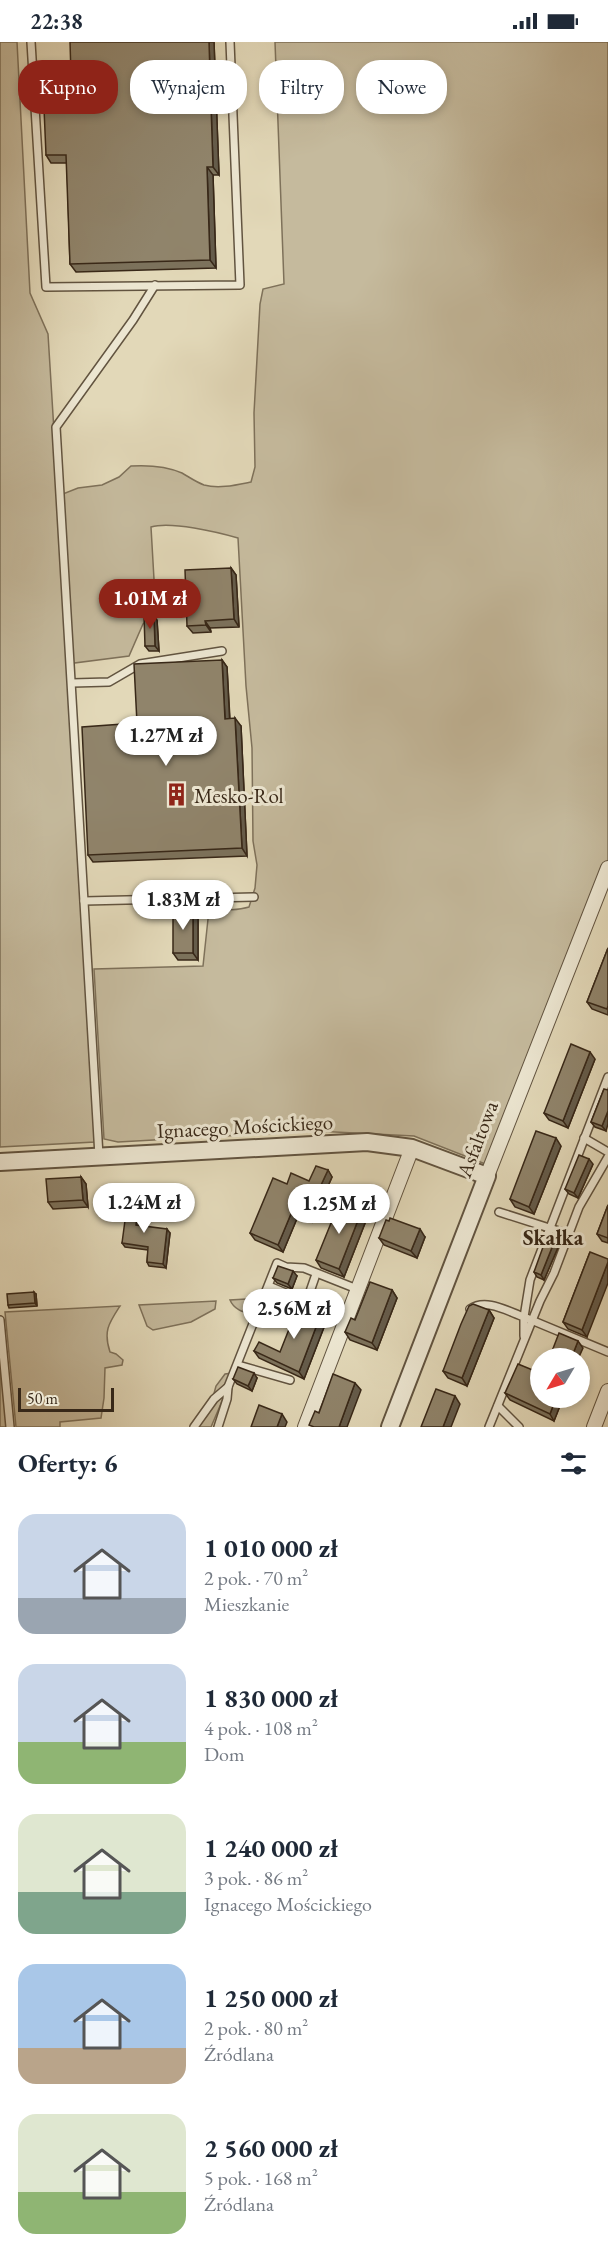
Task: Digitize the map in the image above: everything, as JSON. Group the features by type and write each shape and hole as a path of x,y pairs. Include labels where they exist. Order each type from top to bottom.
{"street":[{"name":"Asfaltowa","path":"390,1427 608,867"},
{"name":"Ignacego Mościckiego","path":"0,1162 367,1142 412,1148 487,1176"},
{"path":"305,1427 412,1148"},
{"path":"600,1420 608,1392"}],"lane":[{"path":"31,42 46,287 240,285 230,42"},
{"path":"99,1157 56,427 133,320 155,285"},
{"path":"72,683 109,682 140,664 222,651"},
{"path":"84,901 254,897"},
{"path":"524,1342 524,1317 530,1280 608,1077"},
{"path":"584,1138 608,1152"},
{"path":"489,1427 554,1273 579,1207 608,1157"},
{"path":"499,1212 568,1234"},
{"path":"218,1427 227,1399 228,1387 277,1263 286,1267 304,1268 357,1289"},
{"path":"306,1306 315,1277"},
{"path":"269,1286 345,1323"},
{"path":"467,1317 470,1310 480,1304 502,1309 608,1352"},
{"path":"0,1320 10,1427"},
{"path":"238,1365 290,1380"},
{"path":"194,1427 214,1399 228,1387"},
{"path":"498,1407 519,1427"}],"shaded area":[{"path":"0,42 17,42 18,114 21,114 30,293 48,334 58,496 78,488 102,485 119,477 131,466 170,469 201,484 216,487 251,482 255,467 254,413 260,304 263,289 284,284 278,114 344,114 344,60 276,60 275,42 608,42 608,874 493,1167 414,1136 315,1131 118,1142 104,1139 94,969 203,966 208,919 218,912 249,907 255,888 257,865 253,841 252,748 246,686 238,538 207,530 170,525 151,527 156,614 143,624 129,656 67,664 95,1142 0,1147"},
{"path":"266,1298 259,1317 238,1310 230,1300"},
{"path":"216,1301 215,1309 191,1322 153,1330 147,1326 139,1305"},
{"path":"120,1306 110,1322 107,1338 110,1352 123,1360 122,1365 105,1368 101,1418 60,1422 60,1427 16,1427 5,1312"},
{"path":"0,1324 8,1427 0,1427"},
{"path":"234,1373 211,1427 198,1427 210,1408 216,1386 225,1374"}],"building":[{"path":"70,42 209,42 210,60 130,60 130,114 211,114 213,167 207,167 210,260 70,264 66,155 46,155 44,114 118,114 118,60 71,60"},
{"path":"231,568 234,619 205,621 206,625 187,626 185,570"},
{"path":"144,615 154,615 155,646 145,646"},
{"name":"Mesko-Rol","path":"222,660 225,719 235,718 242,848 88,855 82,727 137,723 134,664"},
{"path":"173,909 193,909 193,953 173,953"},
{"path":"608,948 608,1006 607,1009 587,1002"},
{"path":"571,1044 590,1052 563,1121 544,1113"},
{"path":"604,1089 608,1090 608,1111 602,1126 591,1122"},
{"path":"536,1131 556,1138 529,1207 510,1199"},
{"path":"579,1155 589,1159 574,1193 565,1189"},
{"path":"316,1166 328,1170 307,1215 293,1209 278,1245 250,1233 273,1178 287,1184 291,1173 309,1181"},
{"path":"81,1177 83,1200 48,1202 46,1179"},
{"path":"128,1198 139,1199 136,1225 167,1229 163,1264 147,1262 148,1247 122,1243"},
{"path":"340,1201 362,1210 339,1269 316,1260"},
{"path":"608,1205 608,1238 597,1234"},
{"path":"390,1218 420,1229 411,1251 379,1238 386,1220 389,1221"},
{"path":"547,1236 555,1240 541,1275 534,1272"},
{"path":"590,1252 608,1259 608,1262 582,1330 563,1322"},
{"path":"278,1266 293,1271 288,1284 273,1278"},
{"path":"370,1282 392,1290 372,1343 345,1332 351,1318 355,1320"},
{"path":"34,1292 35,1303 8,1305 7,1294"},
{"path":"299,1304 321,1314 299,1372 254,1351 259,1342 280,1352"},
{"path":"473,1304 489,1310 462,1378 443,1371 469,1306"},
{"path":"559,1333 578,1341 575,1348 553,1348"},
{"path":"518,1364 530,1369 530,1405 505,1393"},
{"path":"238,1367 254,1373 248,1386 233,1379"},
{"path":"333,1374 355,1383 339,1427 309,1425 315,1411 319,1413"},
{"path":"436,1389 455,1396 443,1427 421,1427"},
{"path":"259,1405 282,1414 277,1427 251,1427"},
{"path":"537,1408 552,1408 550,1414"}],"place":[{"name":"Mesko-Rol","path":"176,795"}],"district":[{"name":"Skałka","path":"553,1237"}]}
